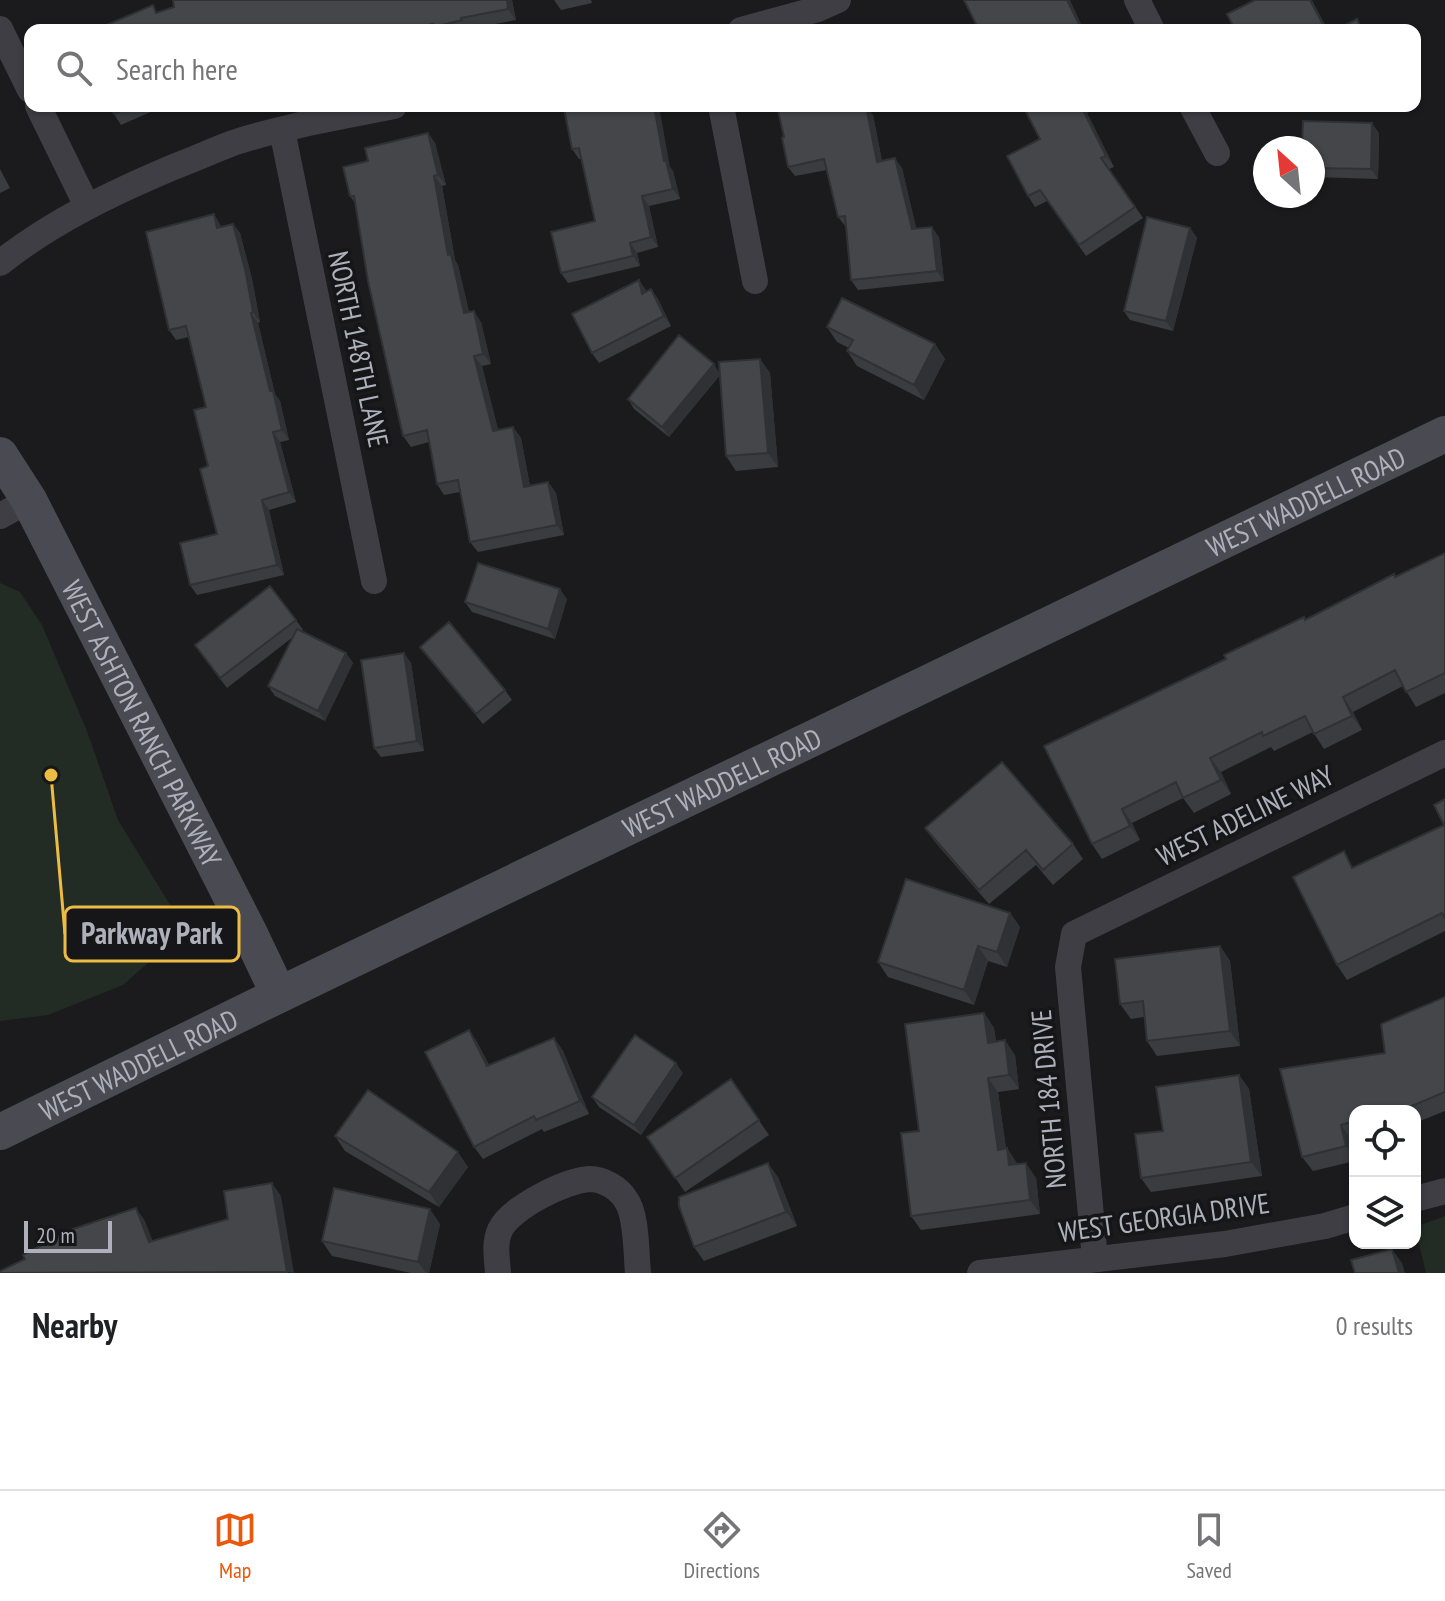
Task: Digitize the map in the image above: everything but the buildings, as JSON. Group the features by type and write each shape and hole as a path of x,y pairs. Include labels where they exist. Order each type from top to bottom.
{"main road":[{"name":"WEST WADDELL ROAD","path":"0,1132 1445,434"},
{"name":"WEST ASHTON RANCH PARKWAY","path":"0,455 14,508 213,860 279,995"}],"street":[{"path":"763,24 818,9 838,0"},
{"path":"1137,0 1149,24"},
{"path":"0,29 24,78"},
{"path":"41,112 87,206"},
{"path":"0,263 25,243 87,206 146,179 232,144 366,112"},
{"path":"722,112 755,281"},
{"path":"1195,112 1217,153"},
{"name":"NORTH 148TH LANE","path":"282,130 374,581"},
{"name":"WEST ADELINE WAY","path":"1074,934 1445,753"},
{"name":"NORTH 184 DRIVE","path":"1074,934 1068,967 1095,1259"},
{"path":"498,1273 496,1249 499,1231 509,1216 524,1204 565,1185 588,1179 603,1181 619,1191 628,1202 633,1216 638,1273"},
{"path":"1421,1197 1445,1191"},
{"name":"WEST GEORGIA DRIVE","path":"980,1273 1225,1244 1349,1219"}],"shaded area":[{"path":"0,583 20,592 42,625 87,731 118,820 172,908 174,934 167,946 123,985 48,1015 0,1021"},
{"path":"1445,1216 1445,1273 1426,1273 1420,1249 1421,1225"}],"place":[{"name":"Parkway Park","path":"51,775"}]}
